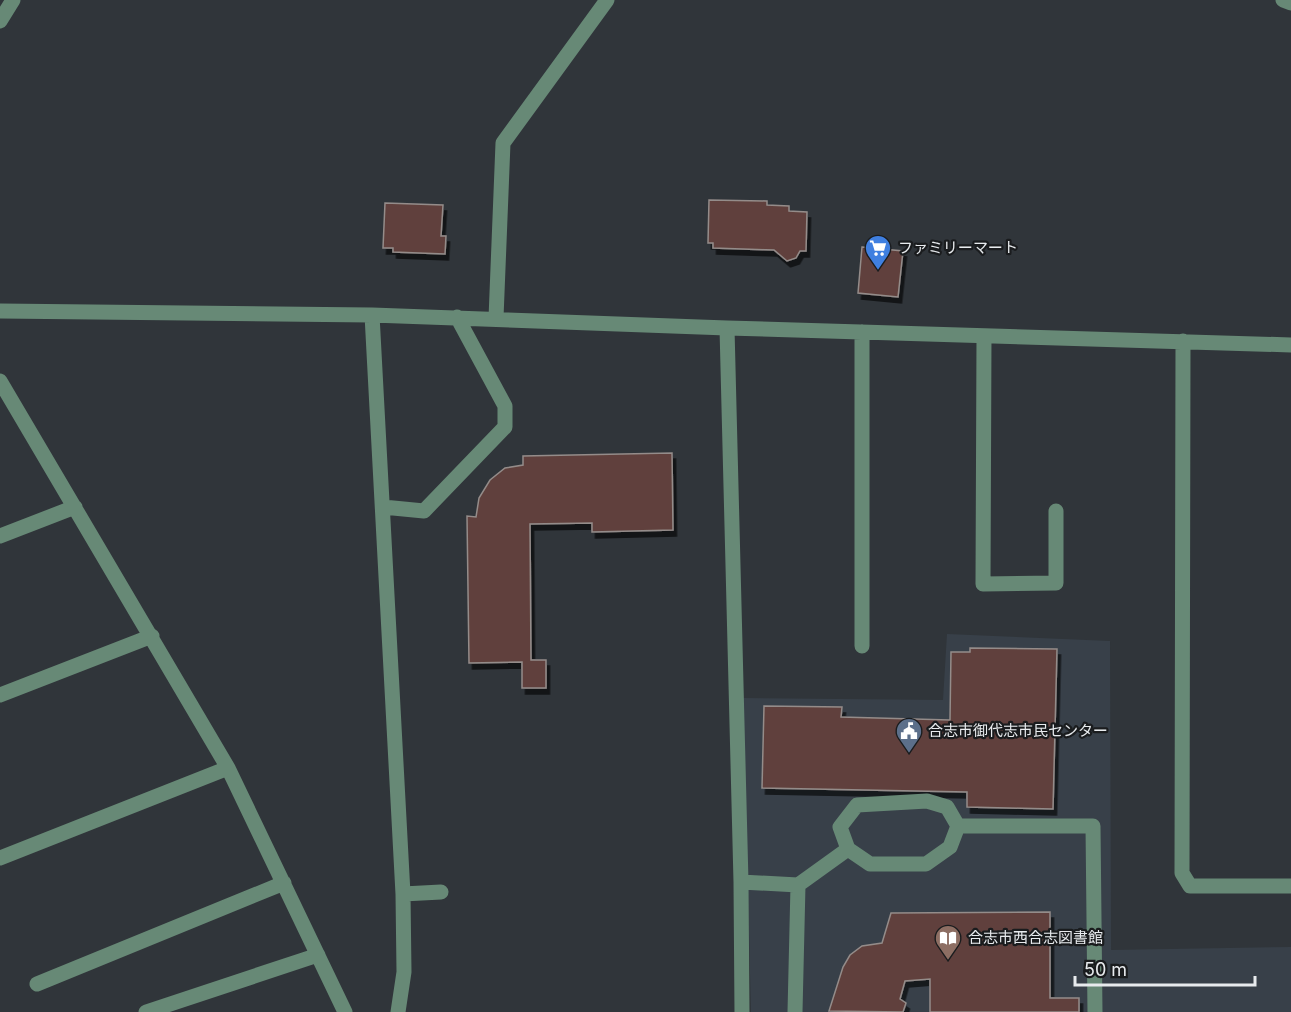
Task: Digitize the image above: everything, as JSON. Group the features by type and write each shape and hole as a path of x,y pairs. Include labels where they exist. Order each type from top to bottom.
{"street":[{"path":"0,21 13,0"},
{"path":"495,318 503,143 607,0"},
{"path":"1283,0 1291,3"},
{"path":"0,311 495,318 727,328 1291,345"},
{"path":"372,315 403,894 404,972 398,1012"},
{"path":"383,507 424,511 505,427 505,406 457,317"},
{"path":"727,328 741,882 742,1012"},
{"path":"862,332 862,646"},
{"path":"984,336 983,584 1056,584 1056,511"},
{"path":"1183,341 1182,873 1190,886 1291,885"},
{"path":"0,381 228,768 345,1012"},
{"path":"0,536 75,507"},
{"path":"0,695 152,636"},
{"path":"0,858 228,768"},
{"path":"927,801 947,807 958,826 950,847 926,864 870,864 848,849 840,827 857,806 927,801"},
{"path":"958,826 1093,826 1095,1012"},
{"path":"741,882 798,885 848,849"},
{"path":"37,984 284,883"},
{"path":"795,1012 798,885"},
{"path":"403,894 441,892"},
{"path":"146,1012 318,955"}],"shaded area":[{"path":"947,634 1110,641 1111,950 1291,947 1291,1012 751,1012 743,698 943,700"}],"building":[{"path":"709,200 767,201 767,205 789,206 789,211 807,212 806,251 800,251 796,258 787,261 774,250 713,248 713,243 708,243"},
{"path":"385,203 443,205 441,236 446,236 445,254 393,252 393,248 383,248"},
{"path":"862,247 903,251 898,297 858,293"},
{"path":"672,453 673,530 592,532 592,523 530,524 531,660 546,660 546,688 522,688 522,662 469,663 467,516 476,517 479,498 490,480 505,468 523,465 523,456"},
{"name":"合志市御代志市民センター","path":"970,648 1057,649 1053,809 967,807 967,792 762,788 764,706 842,707 841,717 950,720 951,652 970,652"},
{"name":"合志市西合志図書館","path":"1050,912 1050,998 1079,998 1079,1012 930,1012 930,979 905,981 900,999 906,1003 903,1012 829,1011 843,967 850,955 862,946 882,943 891,913"}],"place":[{"name":"ファミリーマート","path":"878,271"},
{"name":"合志市御代志市民センター","path":"909,754"},
{"name":"合志市西合志図書館","path":"948,961"}]}
